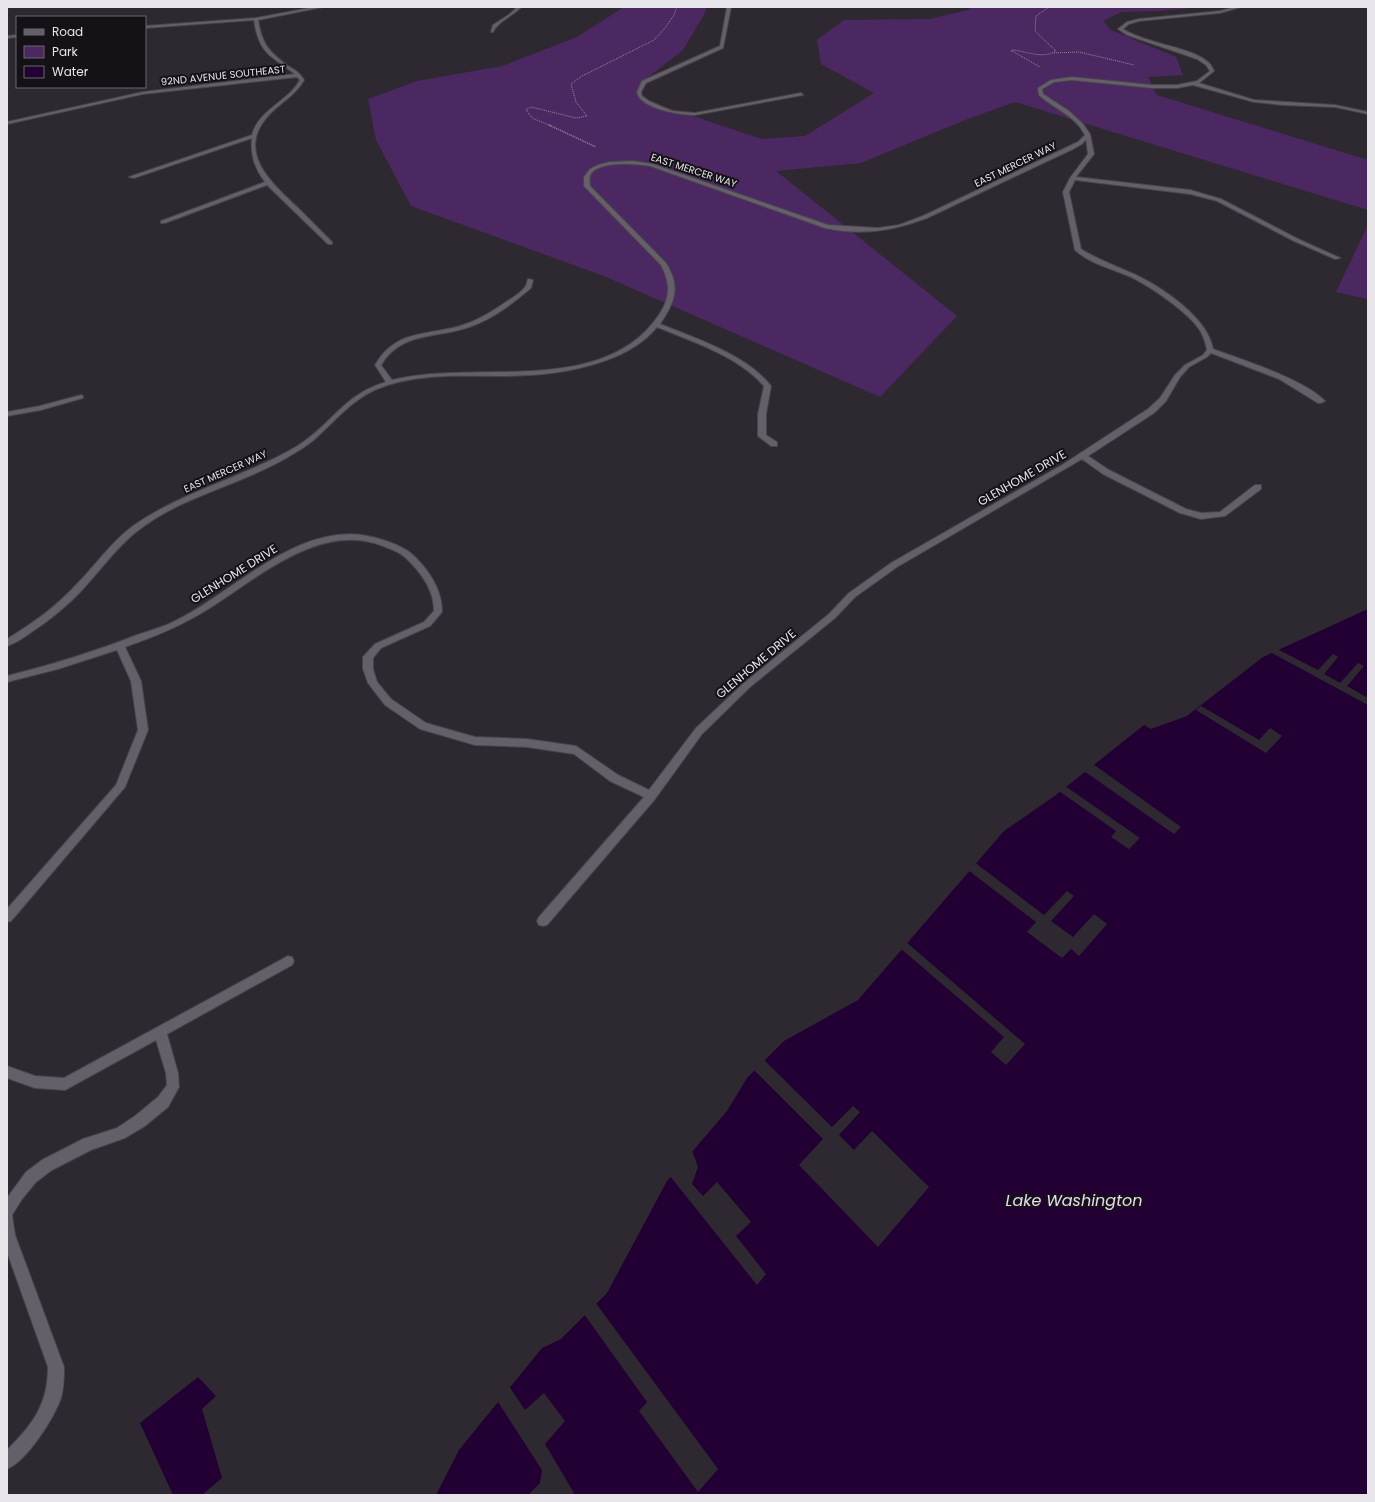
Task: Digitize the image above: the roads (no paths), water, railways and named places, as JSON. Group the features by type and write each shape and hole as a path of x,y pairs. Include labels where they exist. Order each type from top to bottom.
{"street":[{"path":"146,27 256,19 321,7"},
{"path":"492,31 494,26 511,15 519,7"},
{"path":"729,7 722,47 644,82 639,92 640,97 647,102 671,112 695,114 801,94"},
{"path":"1239,7 1220,12 1139,20 1128,23 1120,29 1131,36 1189,54 1211,66 1212,71 1203,80 1165,87 1092,79 1068,79 1048,82 1042,86 1040,90 1041,95 1079,122 1088,134 1091,154 1073,178 1066,192 1078,250 1094,260 1146,283 1170,299 1197,323 1209,339 1210,350 1299,387 1321,401"},
{"path":"256,19 262,46 271,56 299,75 302,80 299,88 290,97 268,113 260,121 254,136 254,152 261,173 330,243"},
{"name":"92ND AVENUE SOUTHEAST","path":"7,123 144,93 299,75"},
{"path":"1193,83 1254,101 1283,104 1335,106 1368,112"},
{"name":"EAST MERCER WAY","path":"7,643 33,628 55,612 134,530 182,501 257,470 301,446 320,433 353,400 376,386 425,375 533,373 561,370 589,364 631,346 655,324 670,302 672,289 671,276 664,264 587,186 585,179 587,174 594,169 605,165 626,162 645,164 665,169 827,227 842,230 878,230 900,226 953,205 1071,148 1080,143 1088,134"},
{"path":"132,177 254,136"},
{"path":"1073,178 1190,192 1218,200 1296,240 1337,258"},
{"path":"163,222 269,182"},
{"path":"390,382 378,365 382,355 396,345 418,336 467,326 481,319 512,301 524,292 529,287 530,280"},
{"path":"655,324 704,344 754,371 764,380 768,386 762,414 762,436 774,444"},
{"name":"GLENHOME DRIVE","path":"7,679 47,671 120,646 176,624 211,604 280,558 312,544 343,538 365,538 388,544 406,552 422,569 437,596 438,612 427,624 405,632 378,646 368,657 368,669 373,683 388,702 423,726 475,741 527,743 576,750 614,778 651,796 700,731 747,685 832,616 852,595 894,565 1083,456 1151,411 1164,399 1177,376 1187,366 1205,356 1210,350"},
{"path":"7,414 41,408 81,397"},
{"path":"1083,456 1106,472 1183,512 1201,516 1222,514 1258,487"},
{"path":"7,917 120,787 143,730 136,682 120,646"},
{"path":"543,921 651,796"},
{"path":"7,1072 35,1082 65,1084 288,961"},
{"path":"7,1211 17,1194 31,1177 47,1165 88,1144 120,1133 140,1121 163,1102 172,1087 172,1074 160,1031"},
{"path":"7,1219 8,1235 56,1367 55,1390 45,1415 21,1447 7,1461"}],"water":[{"name":"Lake Washington","path":"1368,609 1368,1495 436,1495 459,1450 542,1348 561,1339 607,1293 667,1181 727,1111 747,1078 784,1041 858,1000 1004,831 1056,795 1144,725 1151,729 1187,716 1263,657"},
{"path":"198,1377 216,1396 202,1409 222,1478 202,1495 173,1495 140,1423"}]}
